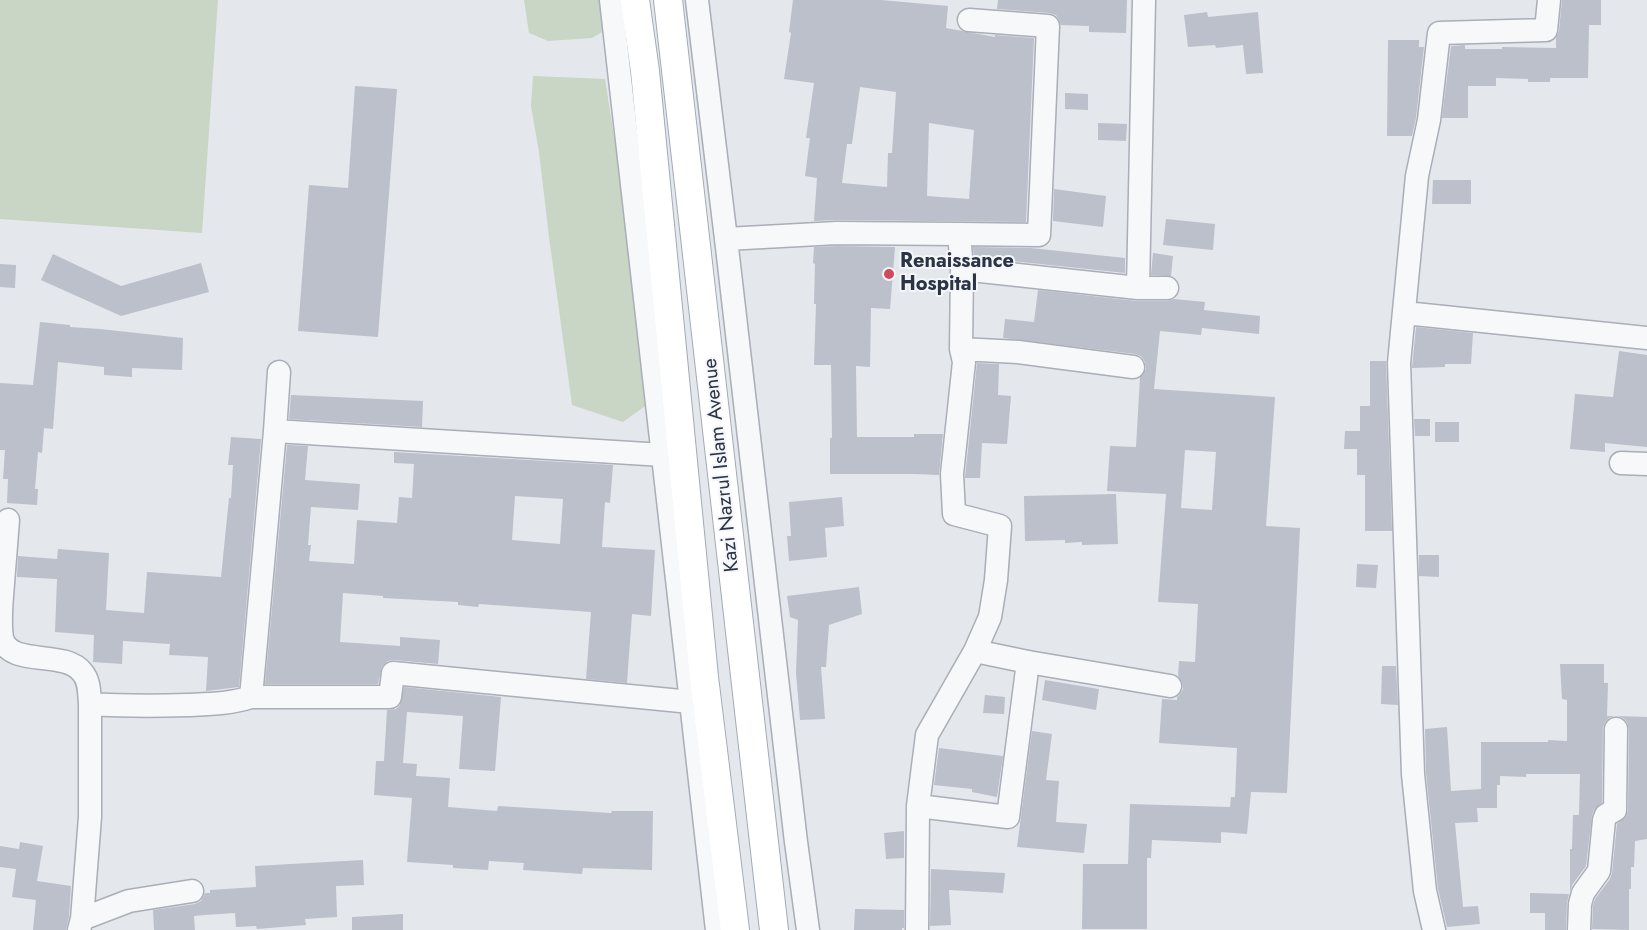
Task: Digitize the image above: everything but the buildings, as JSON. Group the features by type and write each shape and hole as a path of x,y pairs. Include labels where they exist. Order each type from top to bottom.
{"main road":[{"name":"Kazi Nazrul Islam Avenue","path":"629,0 647,90 704,677 735,930"},
{"name":"Kazi Nazrul Islam Avenue","path":"668,0 774,930"}],"street":[{"path":"629,0 663,454 717,930"},
{"path":"697,0 808,930"},
{"path":"1138,288 1144,0"},
{"path":"1434,930 1425,891 1413,774 1399,362 1417,176 1429,120 1440,33 1546,30 1549,0"},
{"path":"726,239 837,233 1039,235 1048,26 969,20"},
{"path":"916,930 918,806 927,735 975,651 990,617 996,580 1000,526 954,514 952,474 964,362 961,349 962,269 959,234"},
{"path":"962,269 1138,288 1167,288"},
{"path":"1405,313 1647,338"},
{"path":"961,349 1018,352 1133,366"},
{"path":"252,697 279,372"},
{"path":"275,431 663,454"},
{"path":"1621,463 1647,464"},
{"path":"8,520 1,615 2,639 10,650 22,655 70,663 82,671 88,682 90,704 90,818 81,924"},
{"path":"975,651 1170,686"},
{"path":"918,806 1008,817 1028,662"},
{"path":"90,704 200,705 235,702 252,697 390,697 393,673 691,702"},
{"path":"1578,930 1580,904 1583,894 1599,871 1604,820 1606,815 1615,810 1616,729"},
{"path":"81,924 129,901 192,892"}],"green space":[{"path":"0,0 218,0 202,233 0,219"},
{"path":"524,0 603,0 607,29 592,38 548,41 529,33"},
{"path":"533,76 605,79 655,399 623,422 572,405 539,152 531,106"}],"place":[{"name":"Renaissance Hospital","path":"889,274"}]}
